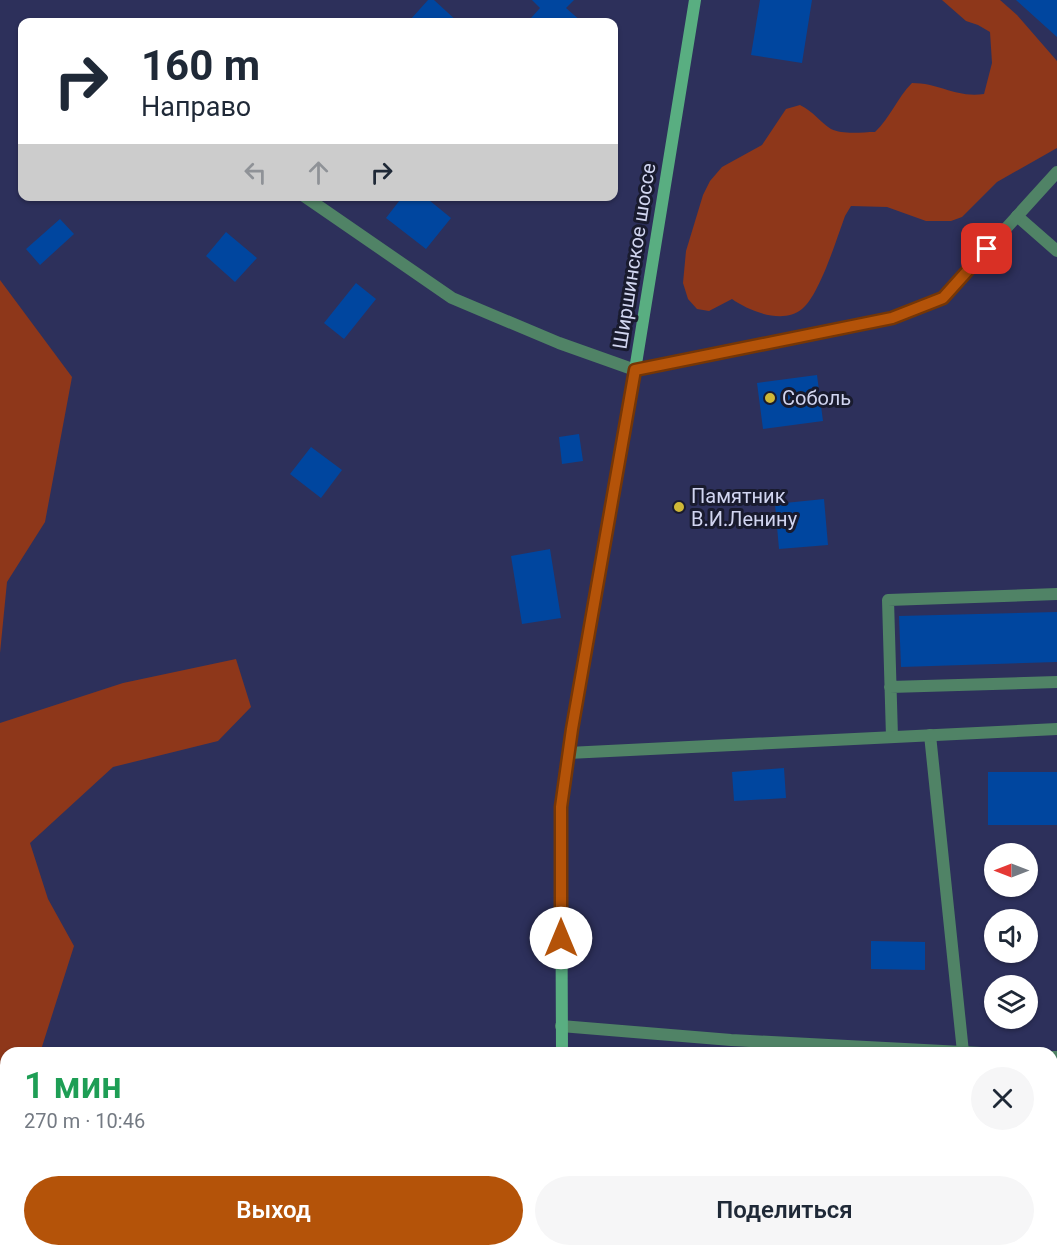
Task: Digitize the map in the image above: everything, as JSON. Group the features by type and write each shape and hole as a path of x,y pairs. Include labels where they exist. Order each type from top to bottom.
{"main road":[{"name":"Ширшинское шоссе","path":"562,1047 561,807 568,753 635,370 695,0"}],"street":[{"path":"311,201 452,298 559,343 635,370 892,318 943,298 1057,171"},
{"path":"1017,216 1057,251"},
{"path":"892,737 888,600 1057,594"},
{"path":"890,687 1057,682"},
{"path":"568,753 1057,729"},
{"path":"930,735 962,1047"},
{"path":"561,1026 731,1040 866,1047"}],"shaded area":[{"path":"942,0 1000,0 1017,15 1057,61 1057,148 997,182 962,217 951,221 926,221 887,207 851,206 815,292 802,309 794,314 776,316 757,312 732,299 709,311 697,309 688,299 683,283 686,251 703,195 710,181 722,167 762,145 786,109 800,105 836,131 875,132 912,83 931,85 964,94 984,94 992,63 990,32 966,21"},
{"path":"0,280 72,377 45,522 7,582 0,653"},
{"path":"236,659 251,707 218,741 113,767 30,843 48,899 74,946 42,1047 0,1047 0,723 123,683"}],"building":[{"path":"428,0 434,0 454,18 412,18"},
{"path":"532,0 574,0 566,8 577,18 531,18 540,8"},
{"path":"760,0 812,0 802,63 751,55"},
{"path":"1016,0 1057,0 1057,37"},
{"path":"399,201 430,201 451,218 426,249 386,218"},
{"path":"60,219 74,234 40,265 26,249"},
{"path":"226,232 257,258 235,282 206,256"},
{"path":"356,283 376,299 344,339 324,323"},
{"path":"817,375 823,421 763,429 757,383"},
{"path":"579,434 583,461 562,464 559,437"},
{"path":"311,447 342,470 321,498 290,474"},
{"path":"824,499 828,545 779,549 775,504"},
{"path":"550,549 561,618 522,624 511,556"},
{"path":"1057,612 1057,662 901,667 899,616"},
{"path":"784,768 786,798 734,801 732,772"},
{"path":"988,772 1057,772 1057,825 988,825"},
{"path":"871,941 925,942 925,970 871,969"}],"place":[{"name":"Соболь","path":"770,398"},
{"name":"Памятник В.И.Ленину","path":"679,507"}],"route":[{"path":"561,938 561,807 568,753 635,370 892,318 943,298 987,249"}]}
